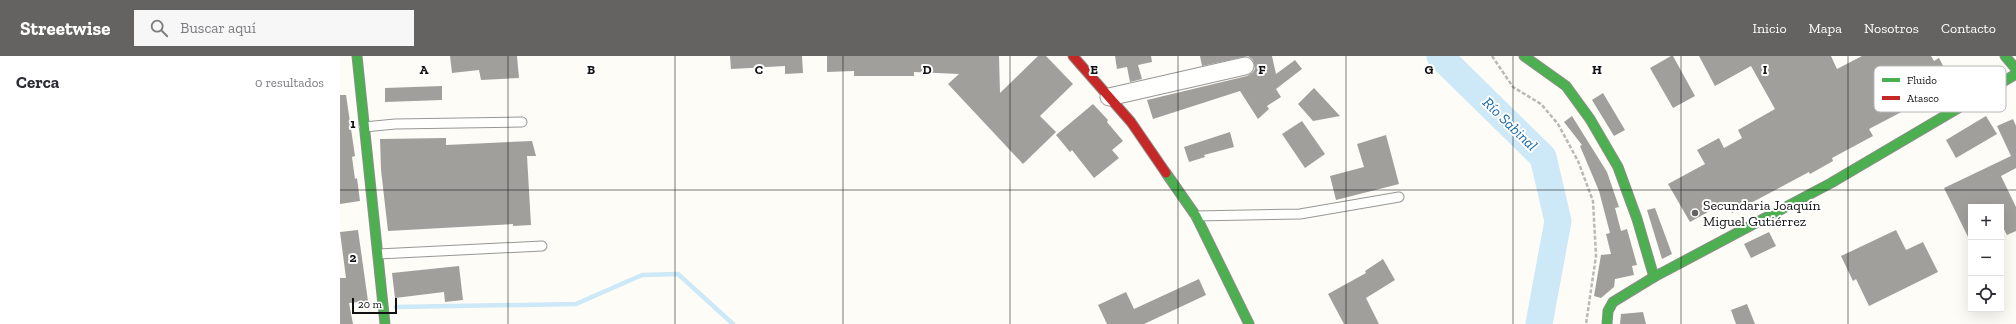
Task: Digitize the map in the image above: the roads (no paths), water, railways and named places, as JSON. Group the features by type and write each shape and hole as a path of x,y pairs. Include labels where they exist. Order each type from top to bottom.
{"street":[{"path":"357,56 385,324"},
{"path":"1073,56 1131,122 1196,216 1249,324"},
{"path":"1524,56 1566,86 1590,119 1618,167 1638,219 1654,277"},
{"path":"2005,56 2016,69"},
{"path":"1109,98 1245,66"},
{"path":"2006,80 2016,74"},
{"path":"1607,324 1608,311 1613,302 1654,277 1831,183 1952,112"}],"lane":[{"path":"364,127 394,124 522,122"},
{"path":"1196,216 1300,214 1399,197"},
{"path":"378,254 542,246"}],"waterway":[{"name":"Río Sabinal","path":"1440,56 1543,157 1558,221 1539,324"},
{"path":"396,307 576,304 642,275 678,274 733,324"}],"place":[{"name":"Secundaria Joaquín Miguel Gutiérrez","path":"1695,213"}]}
